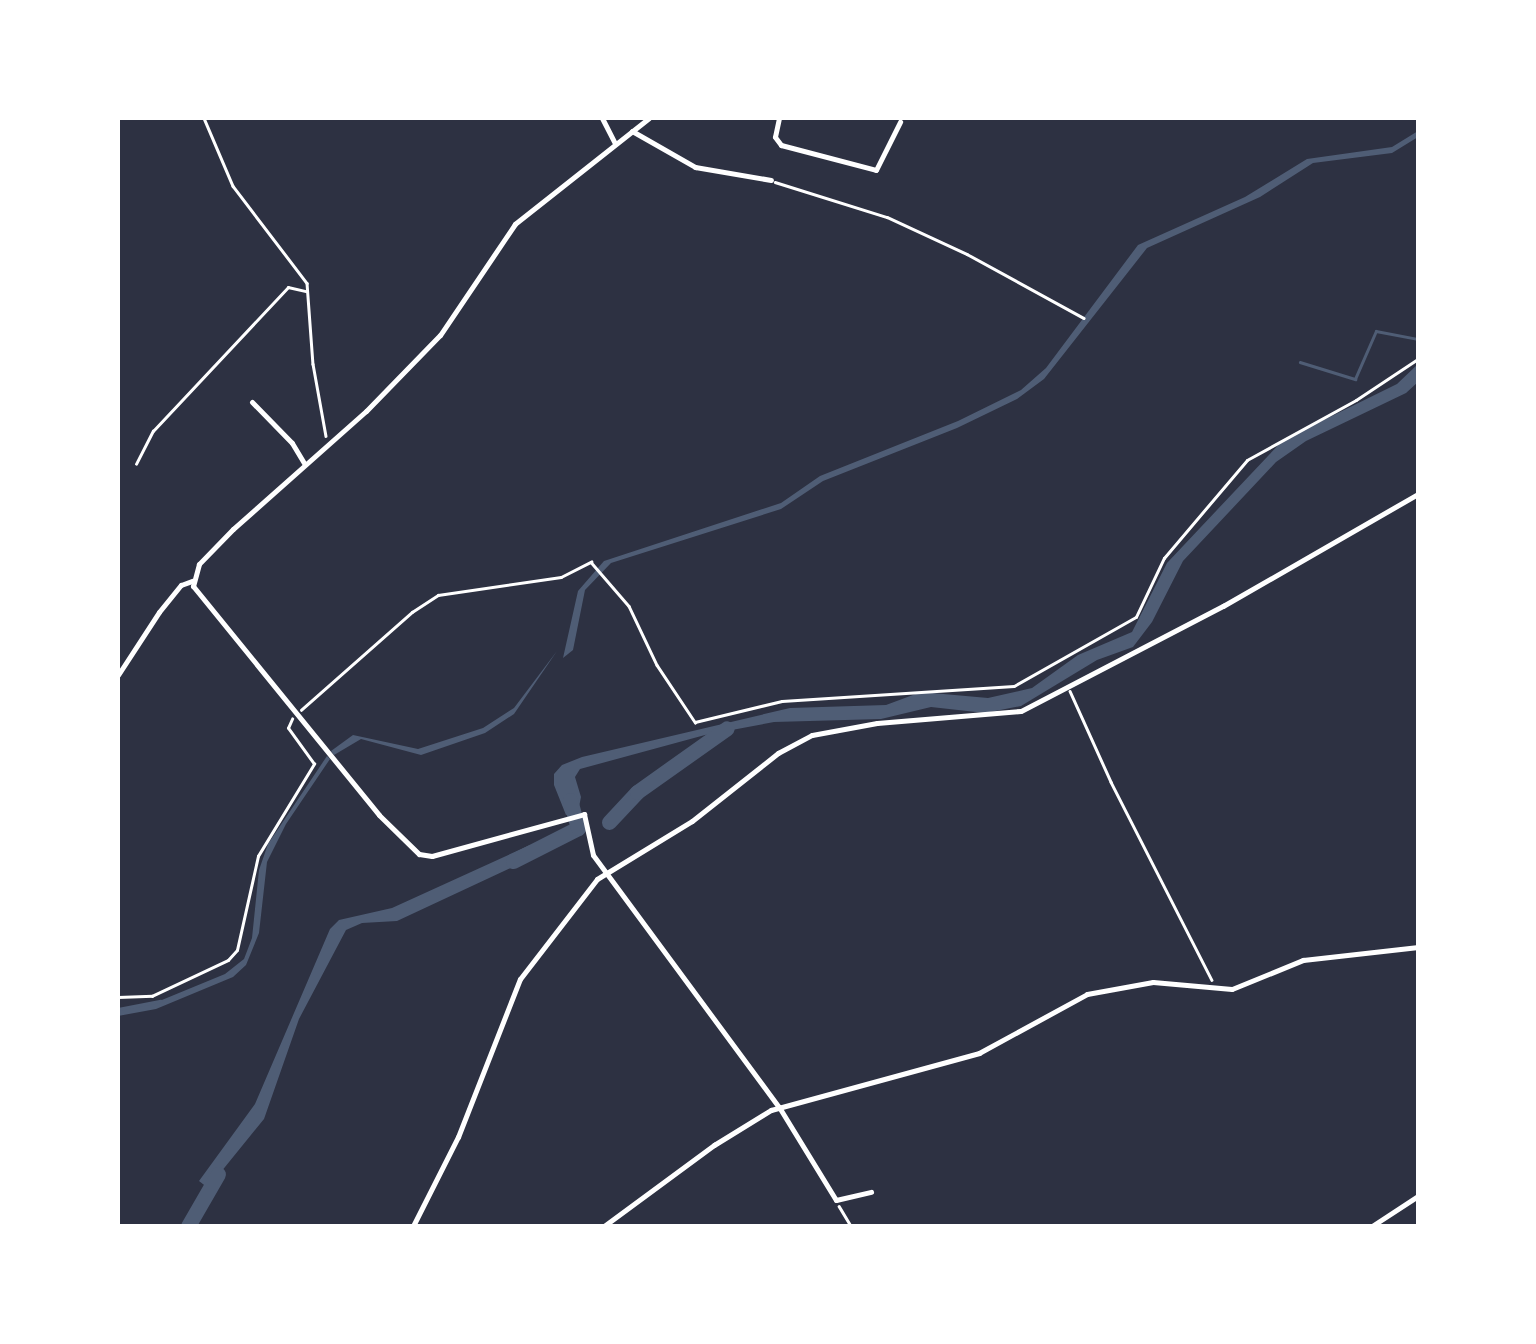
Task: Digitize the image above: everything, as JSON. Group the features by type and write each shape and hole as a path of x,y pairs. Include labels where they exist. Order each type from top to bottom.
{"street":[{"path":"602,118 615,143"},
{"path":"648,118 515,224 440,335 376,402 199,564 192,581 325,751 390,827 420,854 432,856 579,813 587,818 588,847 778,1107 836,1200 871,1192"},
{"path":"779,118 775,137 780,145 876,170 900,122"},
{"path":"632,131 694,168 771,180"},
{"path":"252,402 292,443 304,464"},
{"path":"413,1226 458,1137 520,979 546,940 607,872 682,828 778,753 812,735 877,724 1021,710 1222,606 1418,494"},
{"path":"118,675 159,612 181,585 192,581"},
{"path":"604,1226 714,1145 778,1107 979,1053 1095,991 1153,982 1214,988 1244,986 1304,960 1418,947"},
{"path":"1372,1226 1418,1196"}],"path":[{"path":"204,118 233,186 306,280 313,364 328,442"},
{"path":"771,180 887,218 968,254 1084,318"},
{"path":"136,464 153,431 288,288 308,291"},
{"path":"298,712 438,594 561,577 596,563 630,606 657,664 695,722 782,701 1014,686 1136,618 1164,558 1247,460 1356,400 1418,359"},
{"path":"1067,685 1214,988"},
{"path":"118,997 152,996 228,960 237,950 258,856 314,764 288,728 292,718"},
{"path":"836,1200 851,1226"}],"water":[{"path":"1418,131 1418,137 1392,153 1313,163 1260,197 1147,248 1044,379 1017,399 957,428 823,481 781,509 611,563 585,590 573,650 563,658 578,591 604,561 781,503 820,476 958,421 1021,390 1046,368 1138,245 1245,197 1307,159 1392,147"},
{"path":"1418,364 1418,382 1406,393 1306,441 1276,462 1183,561 1152,622 1133,647 1097,660 1021,706 985,713 931,707 881,719 774,722 705,735 580,769 575,777 581,797 578,812 566,815 554,785 554,774 562,765 582,757 790,708 886,705 921,692 988,698 1032,688 1078,655 1132,632 1167,563 1283,440 1397,384"},
{"path":"557,651 514,714 485,733 421,755 361,739 334,755 331,751 353,735 418,749 483,728 514,708"},
{"path":"327,756 330,759 286,824 267,862 259,933 246,965 233,977 156,1009 118,1016 118,1010 157,1002 225,974 244,959 252,938 259,870 268,844"},
{"path":"530,845 532,858 397,921 362,923 346,930 299,1019 264,1119 208,1188 199,1181 255,1104 330,929 339,920 392,908"}],"waterway":[{"path":"1300,362 1355,379 1376,331 1418,339"},
{"path":"609,822 637,792 727,728"},
{"path":"513,861 578,828 570,800"},
{"path":"118,1009 160,1001"},
{"path":"188,1226 218,1174"}]}
